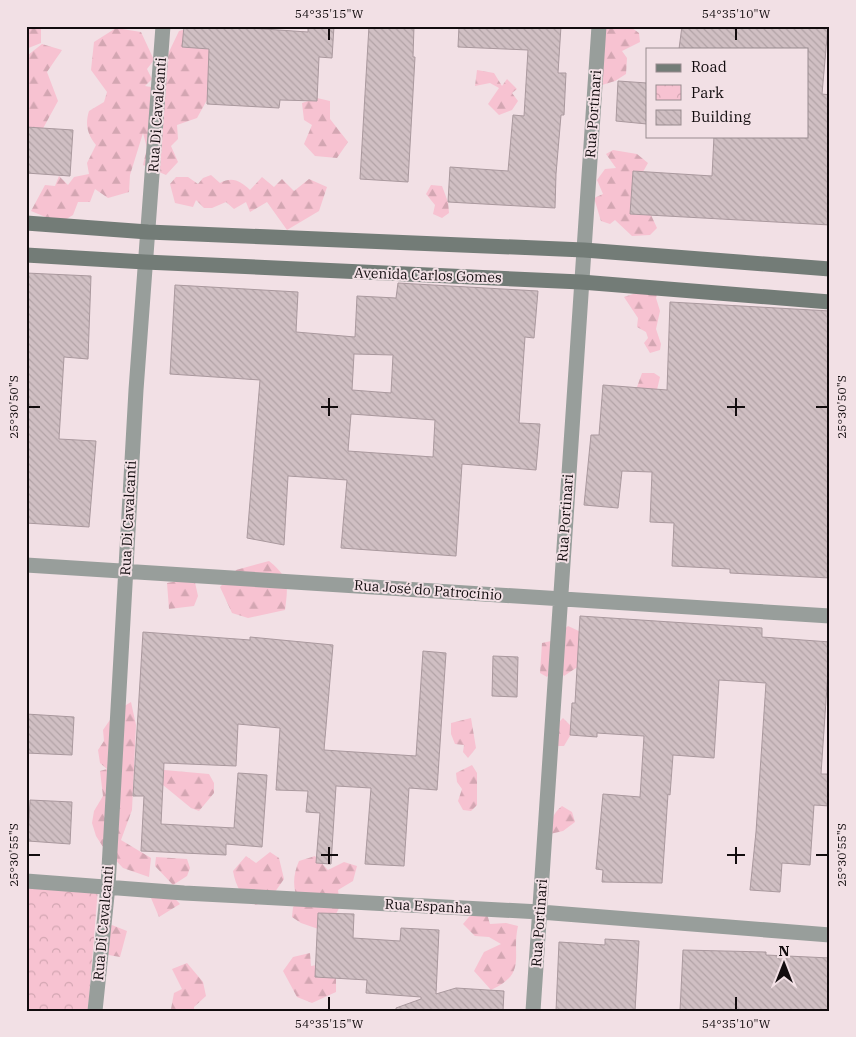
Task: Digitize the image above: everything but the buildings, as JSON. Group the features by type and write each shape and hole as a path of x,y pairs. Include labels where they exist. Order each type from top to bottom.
{"street":[{"name":"Rua Di Cavalcanti","path":"95,1011 108,886 125,570 145,262 163,26"},
{"name":"Rua Portinari","path":"533,1011 599,26"},
{"path":"26,223 148,232 584,250 830,269"},
{"name":"Avenida Carlos Gomes","path":"26,254 145,262 581,282 830,302"},
{"name":"Rua José do Patrocínio","path":"26,565 830,616"},
{"name":"Rua Espanha","path":"26,881 184,893 540,912 830,935"}],"green space":[{"path":"26,26 41,27 41,43 26,49"},
{"path":"604,26 637,26 632,28 639,33 640,42 622,51 627,58 626,74 615,81 602,85"},
{"path":"193,27 220,39 207,100 197,118 177,125 178,139 171,146 178,162 166,175 143,165 147,148 143,133 130,175 129,192 108,198 95,189 90,202 78,202 73,215 60,223 31,211 45,185 55,186 59,176 68,185 74,177 89,174 87,163 96,145 87,125 89,111 104,102 107,92 91,70 94,42 116,28 141,32 154,60 147,69 152,79 145,86 151,87 158,66 169,61 167,56 179,31"},
{"path":"42,44 62,50 47,72 58,101 40,134 26,126 28,55"},
{"path":"477,70 494,73 502,86 507,79 517,89 512,93 518,101 512,110 499,115 488,104 499,88 490,83 475,86"},
{"path":"317,98 330,101 330,119 348,142 337,158 315,156 304,144 312,125 304,120 302,103"},
{"path":"613,150 637,154 648,163 640,177 638,187 632,190 630,214 651,215 657,228 650,235 632,236 615,220 610,224 601,221 594,198 603,194 597,180 605,169 616,168 606,154"},
{"path":"211,175 220,183 236,180 250,190 262,177 274,187 282,179 294,191 309,179 327,187 319,211 287,230 267,202 250,212 246,202 234,209 226,202 212,208 204,208 196,200 193,207 175,203 170,184 176,177 188,177 198,184 203,178"},
{"path":"431,185 442,186 448,202 449,213 442,218 433,214 435,205 426,194"},
{"path":"660,287 656,298 660,311 656,329 661,344 660,350 650,353 644,343 648,338 646,332 637,327 638,318 624,297"},
{"path":"642,373 654,373 660,377 656,394 643,394 637,387"},
{"path":"269,561 281,572 286,583 285,610 248,618 232,613 220,587 236,570"},
{"path":"194,578 198,596 194,606 169,609 167,583"},
{"path":"568,626 581,632 579,666 564,676 555,666 547,677 540,673 542,643 551,641"},
{"path":"131,702 136,725 132,810 121,840 151,858 149,877 123,868 103,847 96,836 92,823 94,811 103,796 100,771 107,769 100,763 98,750 104,741 103,730 116,711"},
{"path":"471,718 476,748 468,758 463,752 464,745 455,744 451,734 451,723"},
{"path":"563,718 574,729 564,746 558,746 557,724"},
{"path":"472,765 477,773 477,805 471,811 463,810 458,801 462,789 457,782 456,773"},
{"path":"164,770 209,774 214,783 214,793 199,811 191,808 163,785"},
{"path":"562,806 572,812 575,822 563,831 550,834 553,818"},
{"path":"270,852 279,858 284,879 270,899 256,905 240,891 233,871 246,856 256,863"},
{"path":"315,856 328,870 344,862 357,866 353,881 338,890 340,906 327,932 301,923 292,917 293,907 299,902 294,887 297,866 299,861"},
{"path":"156,857 187,859 190,868 187,876 173,885 155,866"},
{"path":"26,885 98,888 88,1011 26,1011"},
{"path":"169,892 180,904 159,917 151,898"},
{"path":"473,912 487,914 490,924 506,923 518,926 514,970 510,977 502,984 491,990 474,971 484,952 501,944 489,937 475,936 463,924"},
{"path":"112,925 127,931 120,957 97,953 94,939"},
{"path":"310,953 311,966 322,964 336,975 336,992 312,1003 297,997 283,971 293,957"},
{"path":"187,963 203,982 206,996 194,1007 194,1011 168,1011 171,1009 174,993 182,989 172,969"}]}
